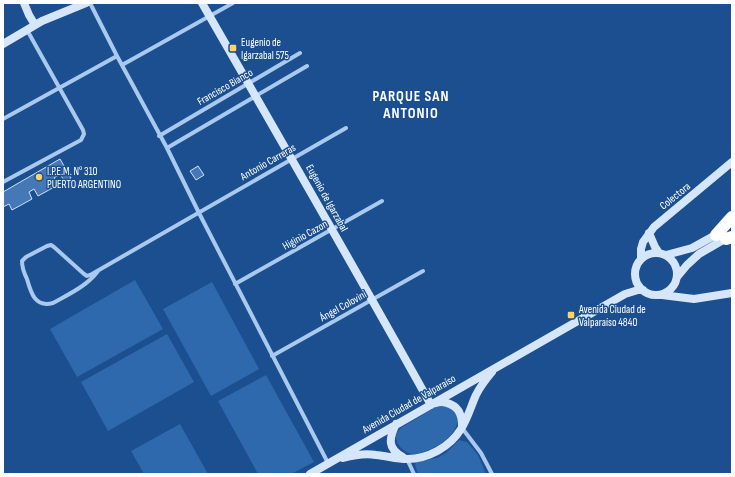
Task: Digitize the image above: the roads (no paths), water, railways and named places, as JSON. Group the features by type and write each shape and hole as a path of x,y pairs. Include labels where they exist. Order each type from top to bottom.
{"highway":[{"path":"726,236 732,217"}],"main road":[{"path":"24,3 35,25"},
{"path":"3,44 42,21 86,3"},
{"name":"Eugenio de Igarzabal","path":"202,3 431,404"},
{"name":"Colectora","path":"649,233 657,224 732,162"},
{"path":"726,236 692,248 663,254 653,252 646,255 637,264 635,271 640,287 648,293 654,295 667,292 672,288 676,280 687,266 699,254 726,236 732,226"},
{"path":"649,233 655,247 663,254 671,258 675,264 677,270 677,290 681,297"},
{"path":"641,259 641,249 649,233"},
{"name":"Avenida Ciudad de Valparaíso","path":"625,294 636,277"},
{"name":"Avenida Ciudad de Valparaíso","path":"310,474 625,294 643,290"},
{"path":"660,294 694,299 732,292"},
{"name":"Avenida Ciudad de Valparaíso","path":"331,462 353,455 367,454 407,459 418,458 439,450 455,438 462,428 476,394 495,368"},
{"path":"431,404 440,402 448,403 458,410 461,415 462,428"},
{"path":"396,424 390,442 396,453 407,459"}],"street":[{"path":"90,3 167,148 272,356 331,462"},
{"path":"122,65 233,3"},
{"path":"3,182 81,140 84,134 84,130 27,30"},
{"name":"Francisco Bianco","path":"160,136 300,53"},
{"path":"3,119 117,56"},
{"path":"167,148 307,66"},
{"name":"Antonio Carreras","path":"98,271 93,278 86,283 53,303 47,305 41,304 31,293 23,269 22,261 26,257 51,245 87,276 346,128"},
{"name":"Higinio Cazon","path":"235,284 332,230 382,200"},
{"name":"Ángel Colovini","path":"272,356 423,271"},
{"path":"462,428 481,453 492,474"},
{"path":"407,459 414,474"}],"place":[{"name":"Eugenio de Igarzabal 575","path":"233,48"},
{"name":"I.P.E.M. N° 310 PUERTO ARGENTINO","path":"39,177"},
{"name":"Avenida Ciudad de Valparaíso 4840","path":"571,315"}],"district":[{"name":"PARQUE SAN ANTONIO","path":"411,104"}]}
